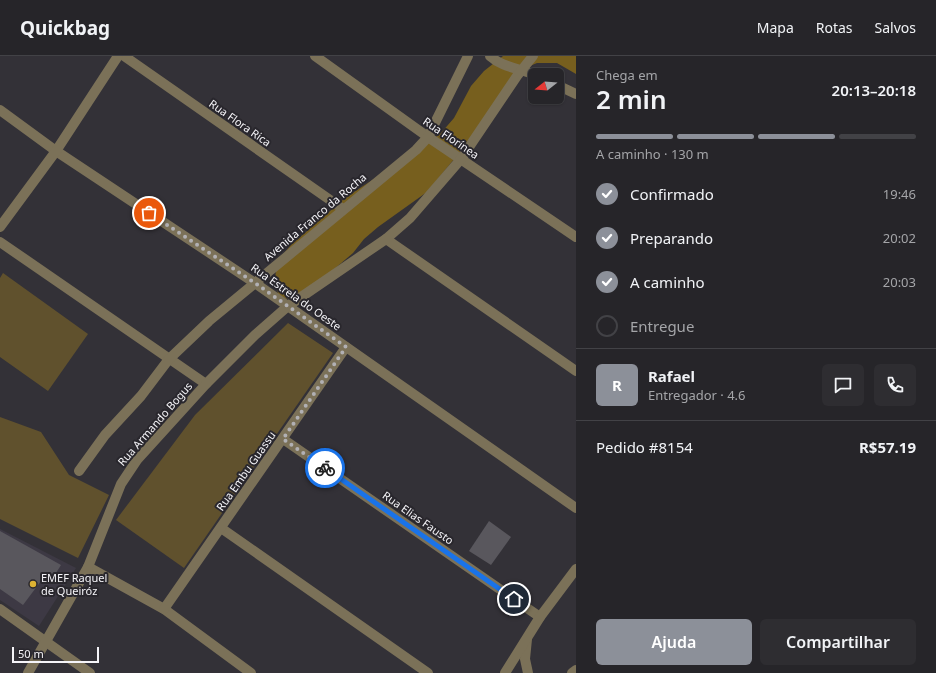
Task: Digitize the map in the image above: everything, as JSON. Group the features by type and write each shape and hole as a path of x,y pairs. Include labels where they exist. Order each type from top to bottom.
{"street":[{"path":"0,227 56,151 118,56"},
{"name":"Rua Flora Rica","path":"124,56 343,209"},
{"name":"Rua Florínea","path":"315,56 428,137 576,237"},
{"name":"Avenida Franco da Rocha","path":"79,471 105,435 141,396 169,359 209,320 416,150 428,137 468,56"},
{"path":"490,56 508,67 524,69 528,71"},
{"path":"0,242 206,384 255,335 288,306 386,239 410,218 461,158 517,76 533,56"},
{"path":"564,88 576,94"},
{"name":"Rua Estrela do Oeste","path":"0,110 56,151 255,283 576,508"},
{"path":"386,239 576,371"},
{"name":"Rua Embu Guassu","path":"164,610 346,347"},
{"name":"Rua Armando Bogus","path":"28,673 88,567 120,484 137,460 206,384"},
{"name":"Rua Elias Fausto","path":"283,439 540,617"},
{"path":"221,528 428,673"},
{"path":"88,567 164,610 251,673"},
{"path":"505,673 540,617 576,569"},
{"path":"0,609 45,643 90,673"},
{"path":"527,638 525,659 528,673"},
{"path":"572,673 576,670"}],"shaded area":[{"path":"503,56 576,56 576,74 557,63 537,63 520,70 464,147 427,192 378,227 364,239 353,253 312,288 297,298 279,299 275,279 277,262 290,246 345,198 427,144 441,133 454,118 471,86 484,71"},
{"path":"3,273 88,334 48,391 0,357 0,278"},
{"path":"288,323 333,353 184,568 116,520 195,415"},
{"path":"0,417 41,432 69,475 109,495 78,558 0,519"},
{"name":"EMEF Raquel de Queiróz","path":"0,529 76,568 39,626 0,600"}],"building":[{"path":"489,521 511,537 491,565 469,551"},
{"path":"0,531 61,565 51,581 44,577 23,605 0,589"}],"way so far":[{"path":"149,213 255,283 346,347 283,439 325,468"}],"place":[{"name":"EMEF Raquel de Queiróz","path":"33,584"}],"route":[{"path":"325,468 514,599"}]}
